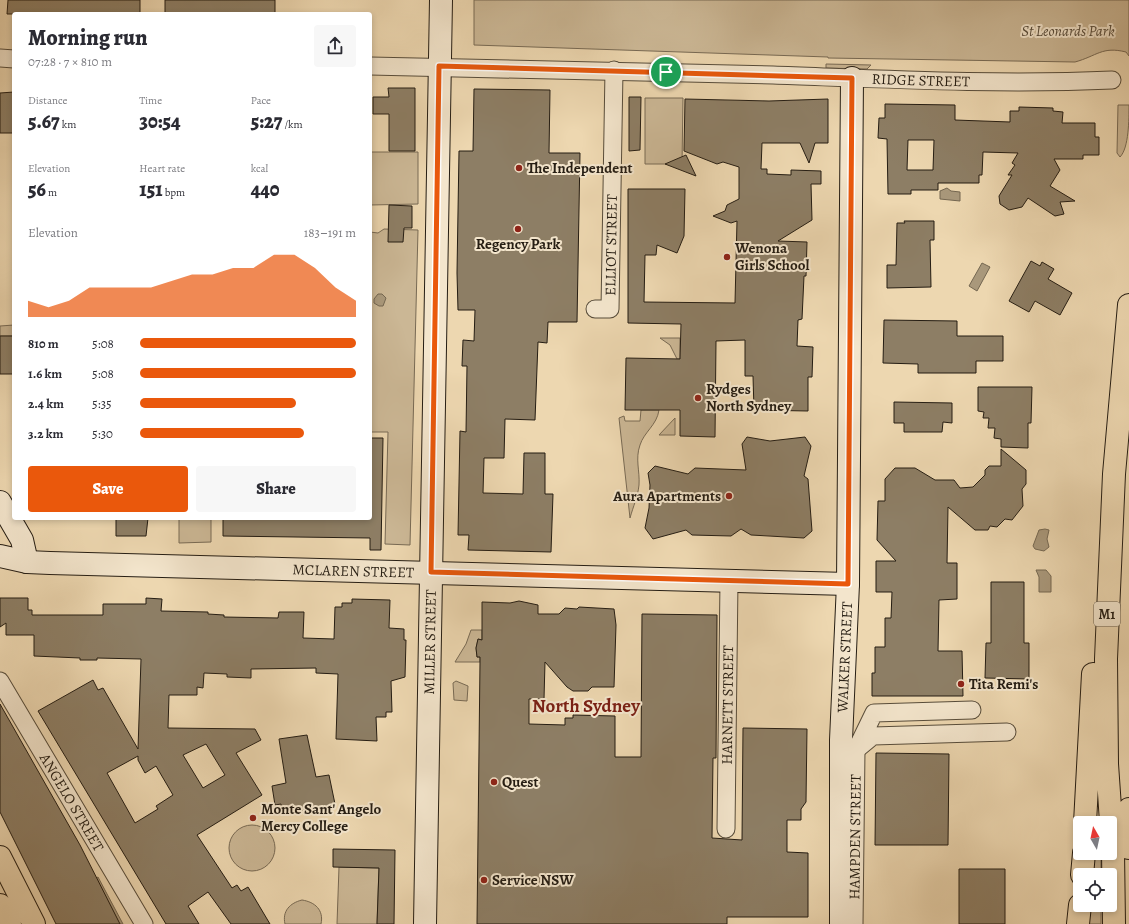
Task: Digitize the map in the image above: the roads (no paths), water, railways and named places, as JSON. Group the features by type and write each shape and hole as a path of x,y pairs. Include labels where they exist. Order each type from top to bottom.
{"main road":[{"name":"M1","path":"1114,924 1113,851 1107,764 1106,667 1114,474 1129,305"},
{"path":"1085,816 1098,593 1114,474"},
{"path":"1129,809 1129,848"},
{"path":"0,857 34,924"},
{"path":"0,905 10,924"},
{"path":"1078,924 1079,912"}],"street":[{"name":"MILLER STREET","path":"425,924 441,0"},
{"path":"0,58 12,59"},
{"name":"RIDGE STREET","path":"372,66 614,70 852,78 1081,81 1112,80"},
{"name":"ELLIOT STREET","path":"595,309 610,309 614,70"},
{"name":"WALKER STREET","path":"841,924 841,740 848,584 852,78"},
{"path":"0,502 22,540 27,562"},
{"name":"MCLAREN STREET","path":"0,556 27,562 848,584"},
{"name":"MCLAREN STREET","path":"0,569 27,562"},
{"name":"HARNETT STREET","path":"726,830 729,581"},
{"name":"ANGELO STREET","path":"0,681 144,924"},
{"name":"HAMPDEN STREET","path":"854,924 856,750 874,713 972,710"},
{"path":"856,750 873,736 1007,732"}],"place":[{"name":"The Independent","path":"519,168"},
{"name":"Regency Park","path":"518,229"},
{"name":"Wenona Girls School","path":"727,257"},
{"name":"Rydges North Sydney","path":"698,398"},
{"name":"Aura Apartments","path":"729,496"},
{"name":"Tita Remi's","path":"961,684"},
{"name":"Quest","path":"494,782"},
{"name":"Monte Sant' Angelo Mercy College","path":"253,818"},
{"name":"Service NSW","path":"484,880"}],"district":[{"name":"North Sydney","path":"586,706"}],"park label":[{"name":"St Leonards Park","path":"1068,31"}]}
